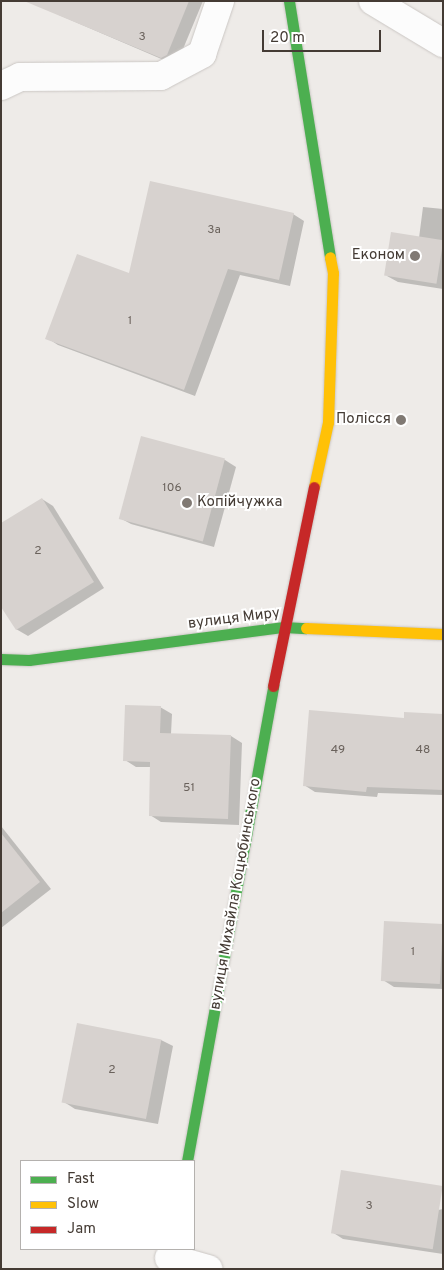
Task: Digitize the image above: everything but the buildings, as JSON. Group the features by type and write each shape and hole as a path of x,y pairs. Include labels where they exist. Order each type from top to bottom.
{"street":[{"path":"1,86 20,77 161,76 202,54 220,1"},
{"name":"вулиця Михайла Коцюбинського","path":"187,1160 284,627 328,422 333,273 289,1"},
{"path":"373,1 443,43"},
{"name":"вулиця Миру","path":"1,659 29,660 284,627 443,634"},
{"path":"169,1259 208,1269"}],"traffic: fast":[{"path":"289,1 330,257"},
{"path":"1,659 29,660 284,627 306,628"},
{"path":"187,1160 273,686"}],"traffic: slow":[{"path":"314,487 328,422 333,273 330,257"},
{"path":"306,628 443,634"}],"traffic: jam":[{"path":"273,686 314,487"}],"place":[{"name":"Економ","path":"415,256"},
{"name":"Полісся","path":"401,420"},
{"name":"Копійчужка","path":"187,503"}]}
